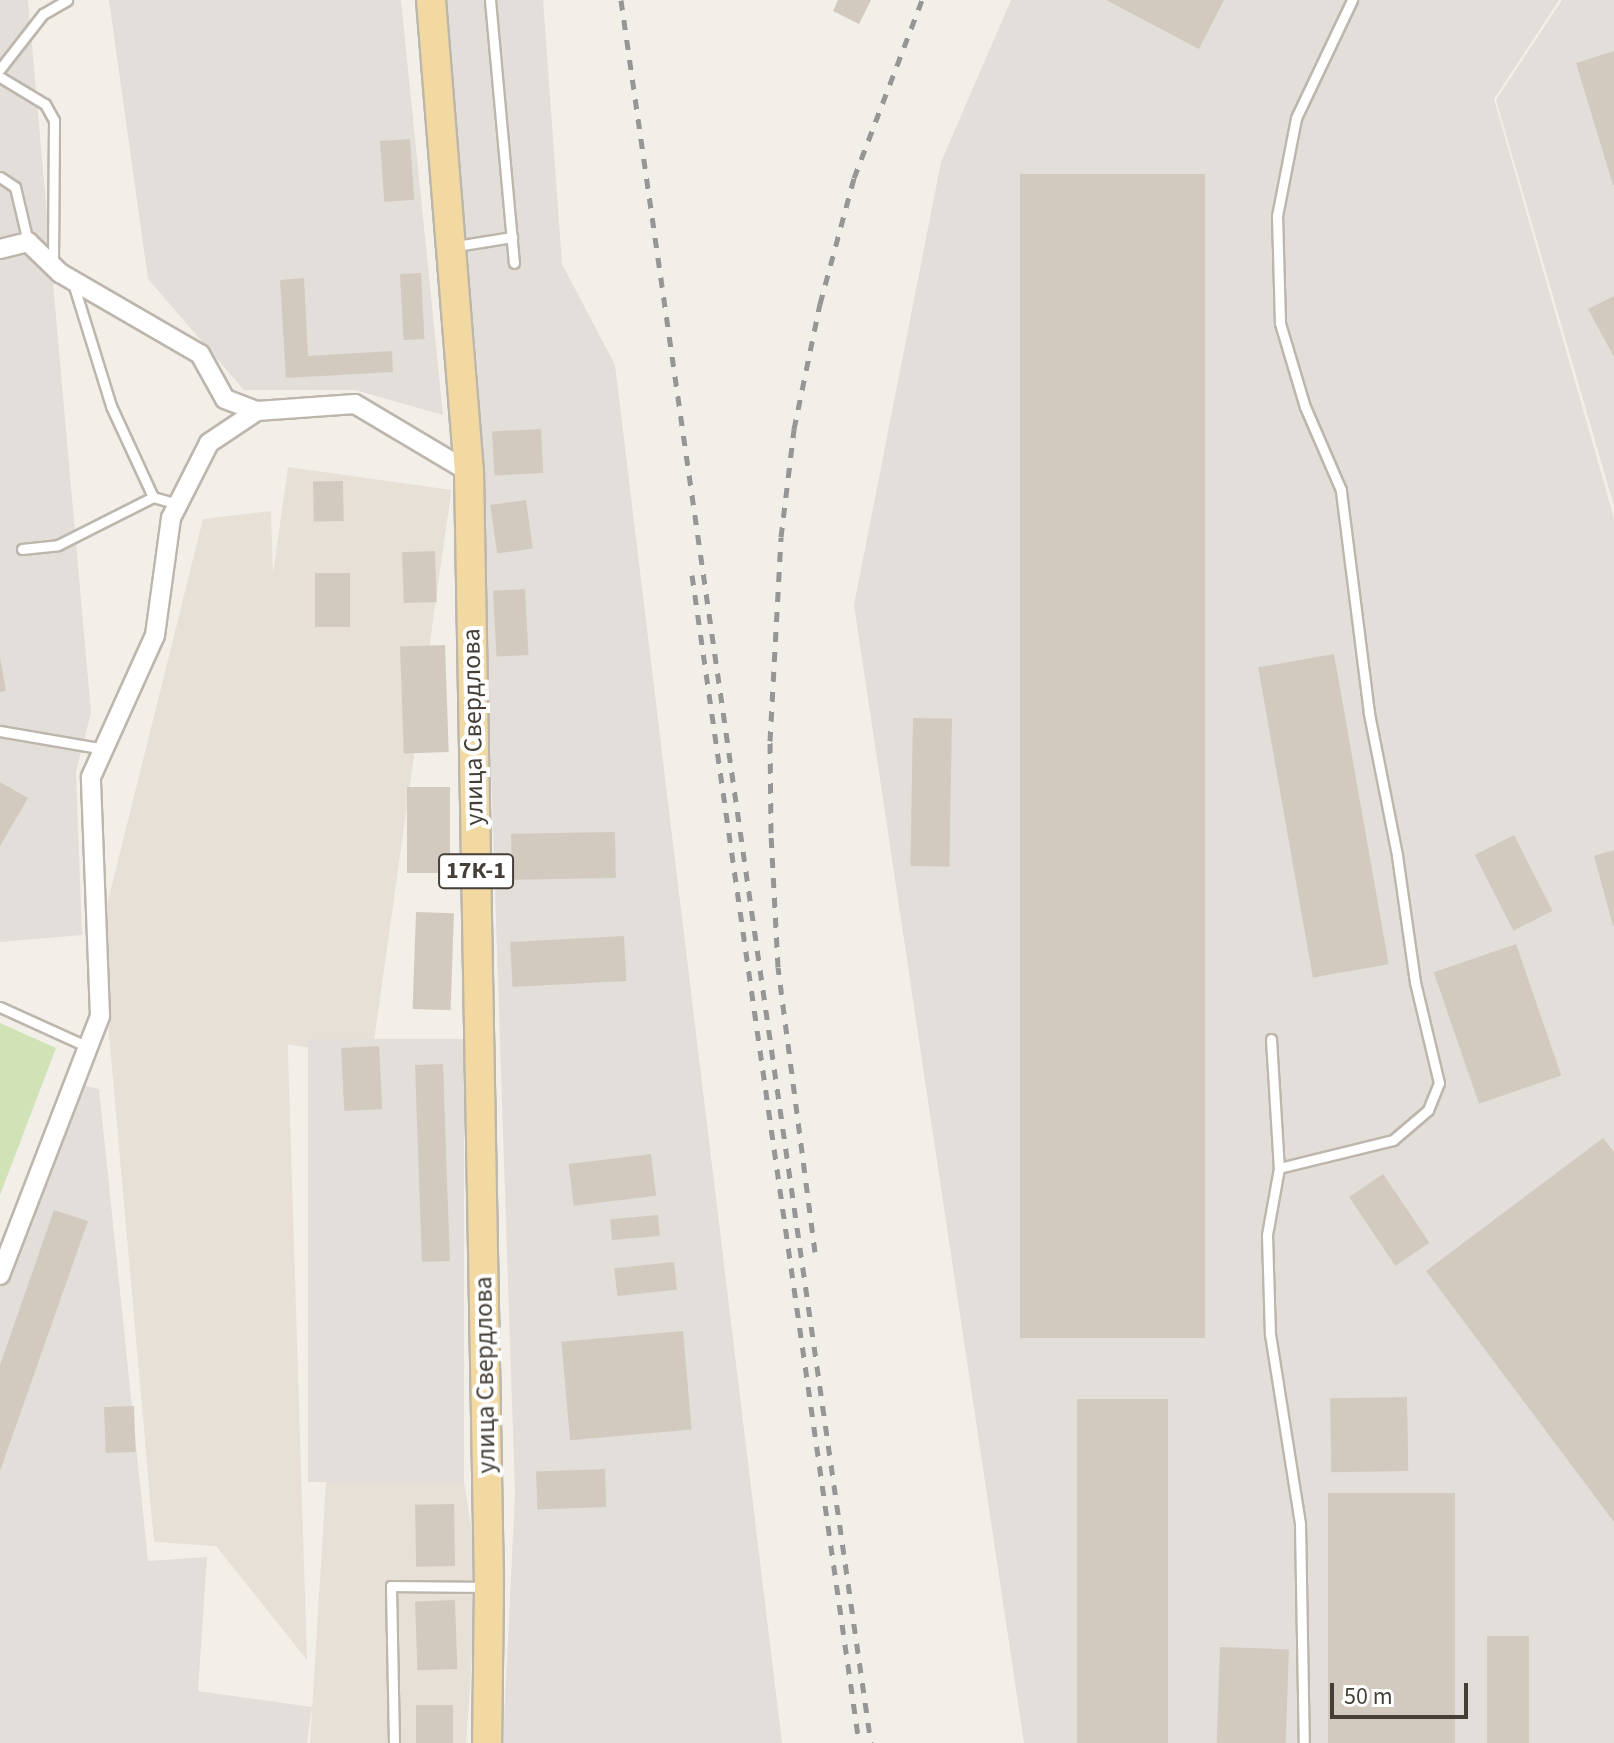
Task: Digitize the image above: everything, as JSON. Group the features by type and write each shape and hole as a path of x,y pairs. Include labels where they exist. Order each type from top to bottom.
{"main road":[{"name":"улица Свердлова","path":"431,0 469,472 489,1587 487,1743"}],"street":[{"path":"0,249 28,242 53,267 72,280 200,354 225,399 257,411 355,404 469,472"},
{"path":"0,1275 100,1016 91,777 155,635 171,518 177,504 209,443 257,411"}],"lane":[{"path":"0,69 43,14 67,0"},
{"path":"490,0 514,263"},
{"path":"1279,1168 1393,1140 1428,1110 1439,1083 1415,982 1397,855 1369,713 1341,490 1305,407 1280,323 1277,216 1296,118 1352,0"},
{"path":"0,77 45,104 54,120 53,267"},
{"path":"0,177 15,187 28,242"},
{"path":"451,247 512,237"},
{"path":"72,280 111,406 153,497"},
{"path":"22,549 58,545 153,497 177,504"},
{"path":"0,731 104,749"},
{"path":"0,1007 88,1047"},
{"path":"1271,1039 1279,1168 1267,1235 1270,1334 1300,1524 1304,1743"},
{"path":"394,1743 391,1586 489,1587"}],"shaded area":[{"path":"0,0 28,0 91,713 76,772 82,935 0,942"},
{"path":"109,0 401,0 443,415 355,390 244,390 148,279"},
{"path":"445,0 543,0 562,264 615,365 782,1743 503,1743 515,1494 478,377"},
{"path":"1011,0 1559,0 1494,99 1614,518 1614,1743 1024,1743 854,605 941,162"},
{"path":"1562,0 1614,0 1614,506 1496,100"},
{"path":"288,467 451,490 372,1056 208,1033"},
{"path":"271,511 307,1660 216,1546 154,1542 100,933 203,519"},
{"path":"308,1039 464,1039 464,1482 308,1482"},
{"path":"78,1084 99,1089 148,1561 207,1557 198,1691 312,1707 307,1743 0,1743 0,1281"},
{"path":"463,1475 478,1571 466,1743 310,1743 326,1482"}],"green space":[{"path":"0,1023 56,1048 0,1195"}],"building":[{"path":"838,0 871,0 859,24 833,11"},
{"path":"1106,0 1224,0 1199,49"},
{"path":"1614,51 1614,185 1613,185 1576,63"},
{"path":"410,139 414,200 384,202 380,141"},
{"path":"1020,174 1205,174 1205,1338 1020,1338"},
{"path":"421,273 424,339 403,340 400,274"},
{"path":"304,278 308,356 392,351 393,372 286,378 280,280"},
{"path":"1614,296 1614,357 1588,309"},
{"path":"541,429 543,473 494,476 492,432"},
{"path":"343,481 344,521 314,522 313,482"},
{"path":"526,500 533,549 497,554 490,505"},
{"path":"435,551 437,602 404,603 402,552"},
{"path":"315,573 350,573 350,627 315,627"},
{"path":"525,589 528,655 496,657 493,591"},
{"path":"445,645 449,752 404,754 400,647"},
{"path":"1334,654 1389,964 1313,978 1258,667"},
{"path":"0,657 6,691 0,692"},
{"path":"913,718 952,719 949,867 910,866"},
{"path":"0,782 28,798 0,846"},
{"path":"407,787 450,787 450,873 407,873"},
{"path":"615,832 616,878 512,880 511,834"},
{"path":"1514,835 1553,911 1513,931 1475,855"},
{"path":"1614,850 1614,926 1613,926 1594,856"},
{"path":"416,912 454,913 451,1010 413,1009"},
{"path":"624,936 626,981 513,987 510,942"},
{"path":"1516,944 1561,1075 1479,1104 1434,972"},
{"path":"379,1046 382,1109 344,1111 341,1048"},
{"path":"443,1064 450,1261 422,1262 415,1065"},
{"path":"1603,1138 1614,1152 1614,1522 1426,1271"},
{"path":"651,1154 656,1196 574,1206 569,1164"},
{"path":"1383,1174 1429,1243 1395,1266 1349,1197"},
{"path":"54,1210 88,1221 0,1471 0,1365"},
{"path":"658,1215 660,1236 612,1240 610,1219"},
{"path":"674,1262 677,1290 617,1296 614,1268"},
{"path":"683,1331 692,1430 570,1440 561,1342"},
{"path":"1407,1397 1408,1471 1331,1472 1330,1398"},
{"path":"1077,1399 1168,1399 1168,1743 1077,1743"},
{"path":"134,1406 136,1452 106,1453 104,1407"},
{"path":"605,1469 606,1507 537,1509 536,1471"},
{"path":"1328,1493 1455,1493 1455,1743 1328,1743"},
{"path":"454,1504 455,1566 416,1567 415,1505"},
{"path":"455,1600 457,1669 417,1670 415,1601"},
{"path":"1487,1636 1529,1636 1529,1743 1487,1743"},
{"path":"1220,1647 1289,1649 1286,1743 1217,1743"},
{"path":"416,1705 453,1705 453,1743 416,1743"}],"railway":[{"path":"621,0 871,1743"},
{"path":"815,1252 778,967 771,833 770,741 781,537 794,429 820,304 854,178 922,0"},
{"path":"692,575 859,1743"}]}
